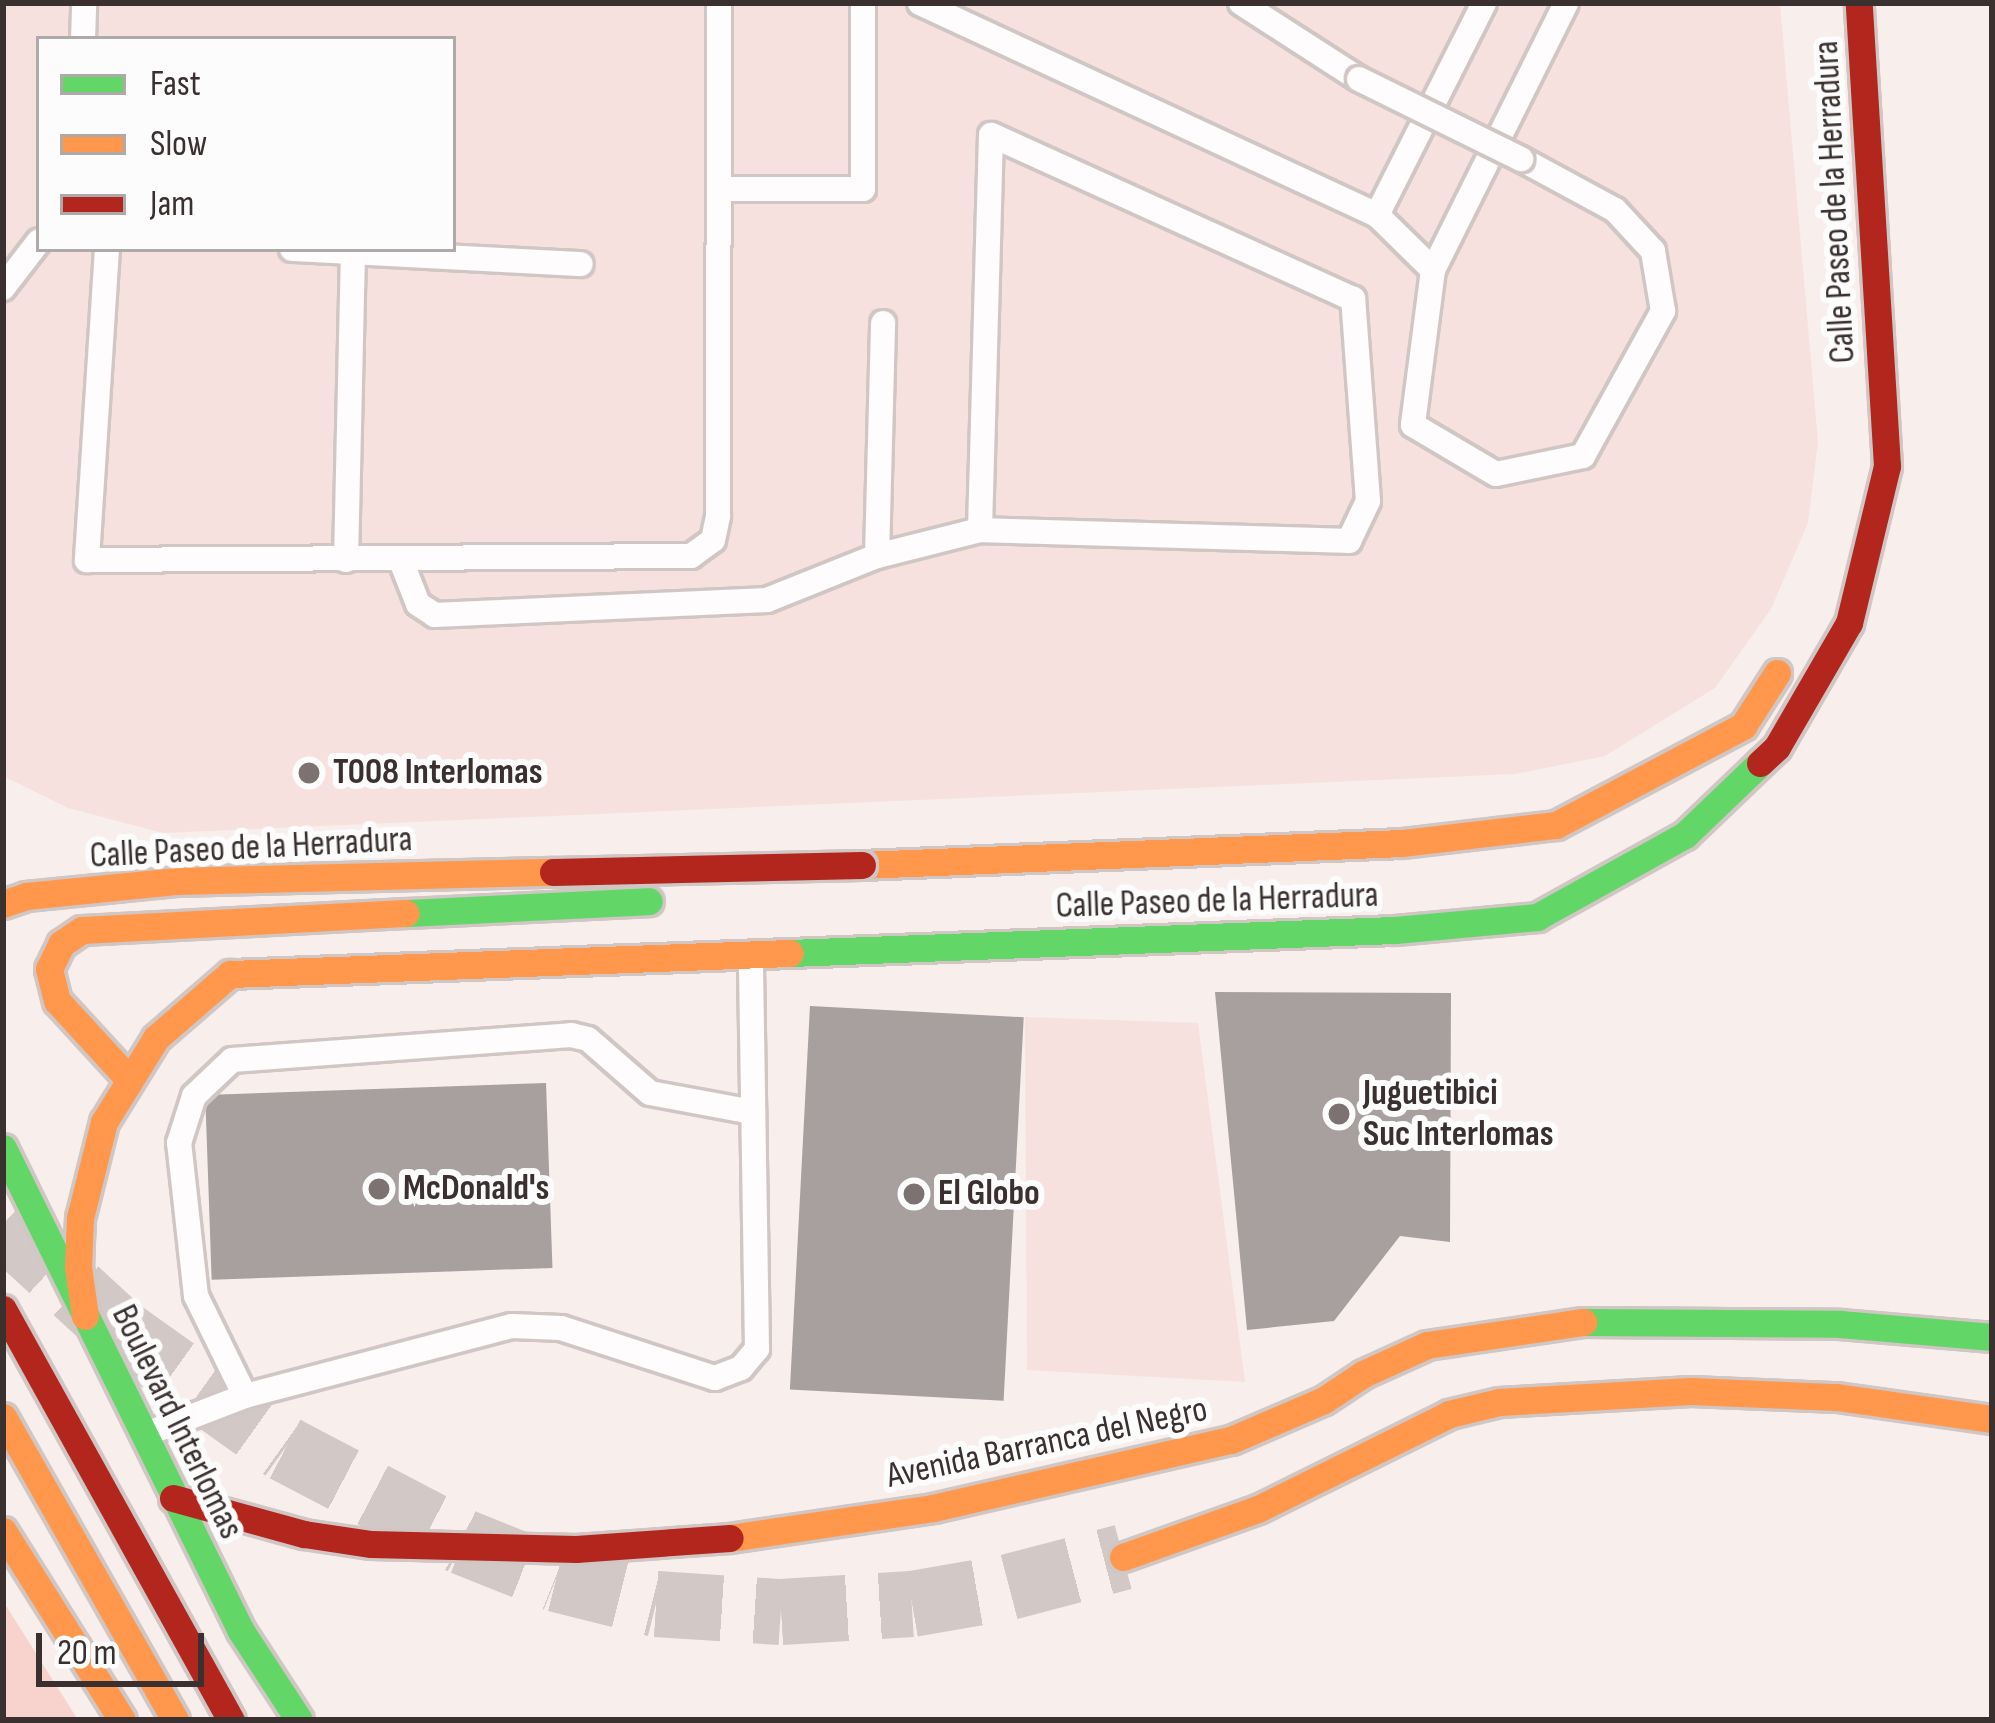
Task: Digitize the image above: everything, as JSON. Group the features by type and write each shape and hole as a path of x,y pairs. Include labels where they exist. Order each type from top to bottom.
{"main road":[{"name":"Calle Paseo de la Herradura","path":"86,1316 78,1268 88,1168 127,1077 179,1014 230,974 1395,930 1537,917 1685,835 1778,747 1850,623 1887,466 1859,3"},
{"name":"Calle Paseo de la Herradura","path":"3,901 175,881 959,864 1402,843 1556,825 1743,726 1794,648"},
{"path":"738,896 904,888 959,864"},
{"path":"127,1077 58,1001 50,969 61,944 82,930 667,900"},
{"path":"3,901 61,944"},
{"name":"Boulevard Interlomas","path":"3,1148 262,1670 299,1720"},
{"path":"3,1309 231,1720"},
{"name":"Avenida Barranca del Negro","path":"173,1498 282,1529 371,1544 576,1549 736,1538 933,1508 1192,1451 1324,1400 1363,1374 1427,1345 1462,1339 1603,1319 1840,1324 1992,1336"},
{"path":"1124,1557 1258,1509 1449,1414 1499,1402 1691,1391 1837,1397 1992,1419"},
{"path":"3,1417 175,1720"},
{"path":"3,1531 122,1720"}],"lane":[{"path":"82,36 85,3"},
{"path":"107,252 87,560 691,556 712,540 718,516 719,3"},
{"path":"719,189 863,190 863,3"},
{"path":"920,3 1377,215 1432,270"},
{"path":"1241,3 1359,79 1521,159 1615,210 1653,251 1663,311 1583,456 1496,474 1414,425 1432,270 1567,3"},
{"path":"1377,215 1484,3"},
{"path":"400,558 418,604 435,615 767,600 878,556 980,530 1349,541 1368,501 1353,299 991,135 980,530"},
{"path":"3,288 36,245"},
{"path":"322,252 581,264"},
{"path":"346,560 353,255"},
{"path":"878,556 883,323"},
{"path":"144,1436 245,1396 512,1325 561,1328 715,1378 741,1368 758,1349 751,955"},
{"path":"245,1396 196,1296 178,1143 194,1096 232,1060 572,1035 588,1039 650,1093 753,1112"}],"shaded area":[{"path":"3,3 1780,3 1818,442 1808,523 1771,609 1715,688 1605,756 1515,774 163,833 68,808 3,776"},
{"path":"1025,1017 1198,1023 1245,1382 1027,1370"},
{"path":"3,1601 78,1720 3,1720"}],"building":[{"name":"Juguetibici Suc Interlomas","path":"1215,992 1451,993 1450,1242 1400,1236 1334,1321 1247,1330"},
{"name":"El Globo","path":"810,1006 1024,1017 1004,1401 790,1389"},
{"name":"McDonald's","path":"546,1083 552,1268 212,1280 205,1095"}],"tunnel":[{"path":"3,1224 121,1332 285,1449 463,1542 556,1579 656,1604 781,1612 912,1604 1009,1587 1123,1557"}],"traffic: fast":[{"path":"790,953 1395,930 1537,917 1685,835 1760,763"},
{"path":"406,913 649,901"},
{"path":"3,1148 241,1631 299,1720"},
{"path":"1583,1322 1840,1324 1992,1337"}],"traffic: slow":[{"path":"862,865 1402,843 1556,825 1743,726 1777,673"},
{"path":"3,904 26,896 175,881 553,872"},
{"path":"127,1077 57,1001 49,969 61,944 82,930 406,913"},
{"path":"85,1316 78,1267 80,1218 104,1122 156,1038 230,974 790,953"},
{"path":"730,1538 933,1508 1231,1440 1324,1400 1363,1374 1427,1345 1583,1322"},
{"path":"1123,1557 1258,1509 1449,1414 1499,1402 1691,1391 1837,1397 1992,1419"},
{"path":"3,1417 175,1720"},
{"path":"3,1531 122,1720"}],"traffic: jam":[{"path":"1760,763 1777,747 1849,623 1887,466 1859,3"},
{"path":"553,872 862,865"},
{"path":"3,1309 231,1720"},
{"path":"173,1498 304,1534 371,1544 576,1549 730,1538"}],"place":[{"name":"T008 Interlomas","path":"309,773"},
{"name":"Juguetibici Suc Interlomas","path":"1339,1114"},
{"name":"McDonald's","path":"379,1189"},
{"name":"El Globo","path":"914,1194"}]}
